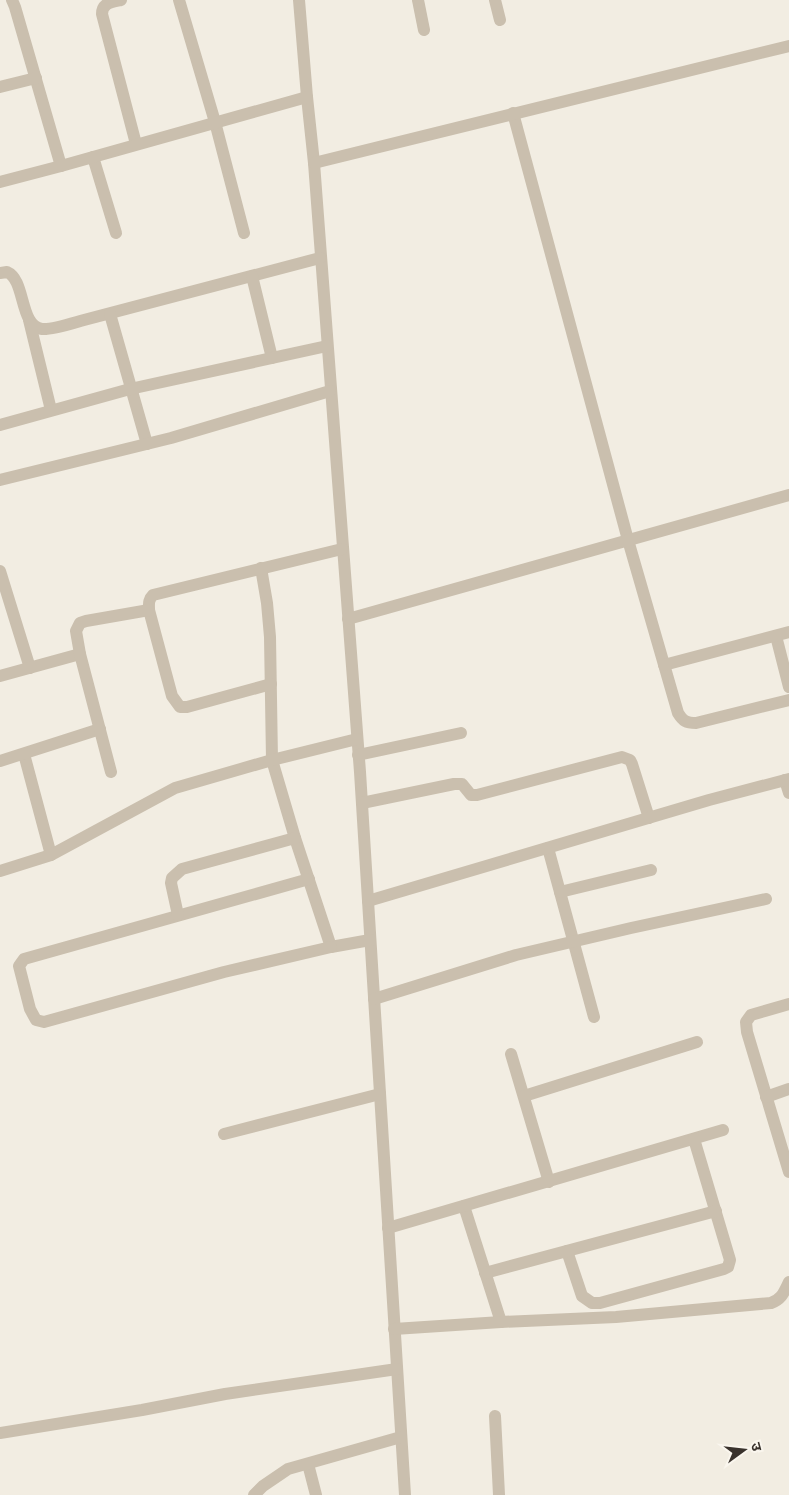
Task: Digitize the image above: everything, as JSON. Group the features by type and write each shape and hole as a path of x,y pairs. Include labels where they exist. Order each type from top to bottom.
{"street":[{"path":"12,0 61,166"},
{"path":"121,0 105,5 102,8 102,14 136,144"},
{"path":"179,0 215,122 244,234"},
{"path":"299,0 314,163 362,803 405,1495"},
{"path":"418,0 424,30"},
{"path":"495,0 500,20"},
{"path":"314,163 789,46"},
{"path":"0,87 36,78"},
{"path":"0,182 307,97"},
{"path":"513,113 628,540 678,713 682,720 688,723 696,723 789,700"},
{"path":"93,157 116,233"},
{"path":"30,320 37,328 45,329 110,314 320,258"},
{"path":"0,273 7,272 14,277 30,320 51,410"},
{"path":"252,276 272,358"},
{"path":"110,314 147,444"},
{"path":"0,425 130,388 327,346"},
{"path":"0,480 147,444 330,391"},
{"path":"348,619 789,495"},
{"path":"270,684 187,708 180,707 172,696 148,602 153,595 342,549"},
{"path":"261,568 269,620 272,760 295,838 331,947"},
{"path":"0,571 30,668"},
{"path":"111,772 80,654 76,631 80,623 86,621 149,610"},
{"path":"664,665 789,632"},
{"path":"776,636 789,687"},
{"path":"0,676 80,654"},
{"path":"0,761 100,729"},
{"path":"358,755 461,733"},
{"path":"0,871 51,855 175,788 272,760 357,739"},
{"path":"24,754 51,855"},
{"path":"362,803 454,784 462,784 471,795 477,795 622,757 630,760 632,764 649,818"},
{"path":"368,901 787,779 789,793"},
{"path":"178,915 171,883 172,878 182,870 295,838"},
{"path":"548,848 572,942 594,1017"},
{"path":"560,892 651,870"},
{"path":"309,880 24,959 19,966 30,1009 36,1020 44,1022 224,972 331,947 370,940"},
{"path":"374,999 516,955 766,899"},
{"path":"789,1004 751,1015 746,1022 747,1032 789,1170"},
{"path":"524,1096 697,1042"},
{"path":"511,1054 549,1182"},
{"path":"766,1097 789,1090"},
{"path":"224,1134 380,1094"},
{"path":"388,1228 724,1130"},
{"path":"567,1251 582,1296 592,1303 600,1303 728,1267 730,1260 694,1139"},
{"path":"464,1206 501,1322"},
{"path":"485,1273 716,1211"},
{"path":"394,1329 616,1317 771,1302 782,1297 789,1282"},
{"path":"0,1434 225,1394 397,1369"},
{"path":"495,1416 499,1495"},
{"path":"254,1495 263,1486 288,1470 401,1438"},
{"path":"308,1464 316,1495"}]}
